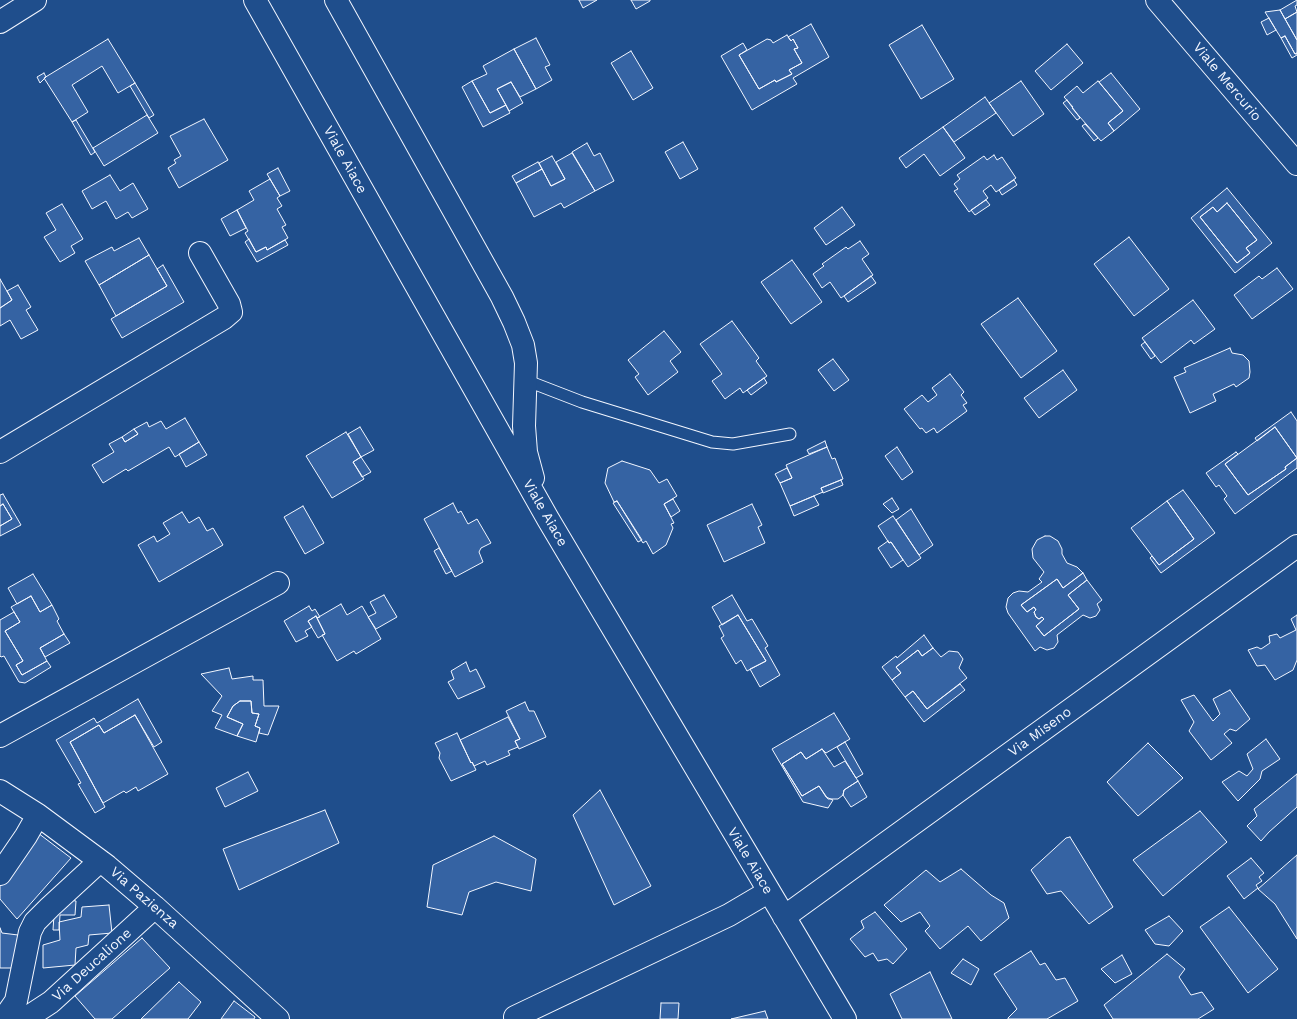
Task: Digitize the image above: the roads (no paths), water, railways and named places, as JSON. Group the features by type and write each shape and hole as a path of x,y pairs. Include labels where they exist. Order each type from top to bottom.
{"street":[{"path":"0,22 36,0"},
{"name":"Viale Aiace","path":"255,0 548,519 768,892 846,1019"},
{"path":"336,0 502,297 514,322 523,345 526,363 524,426 526,452 532,478 548,519"},
{"name":"Viale Mercurio","path":"1157,0 1297,164"},
{"path":"0,452 224,318 231,312 230,304 200,253"},
{"name":"Via Miseno","path":"784,917 1297,546"},
{"path":"0,736 278,582"},
{"name":"Via Pazienza","path":"0,791 38,815 100,861 156,907 278,1019"},
{"path":"0,874 38,815"},
{"path":"0,1019 7,1014 16,1001 30,932 35,922 100,861"},
{"path":"515,1017 729,915 768,892"},
{"name":"Via Deucalione","path":"24,1019 52,1002 156,907"}],"lane":[{"path":"526,380 582,402 712,442 733,444 790,434"}]}
